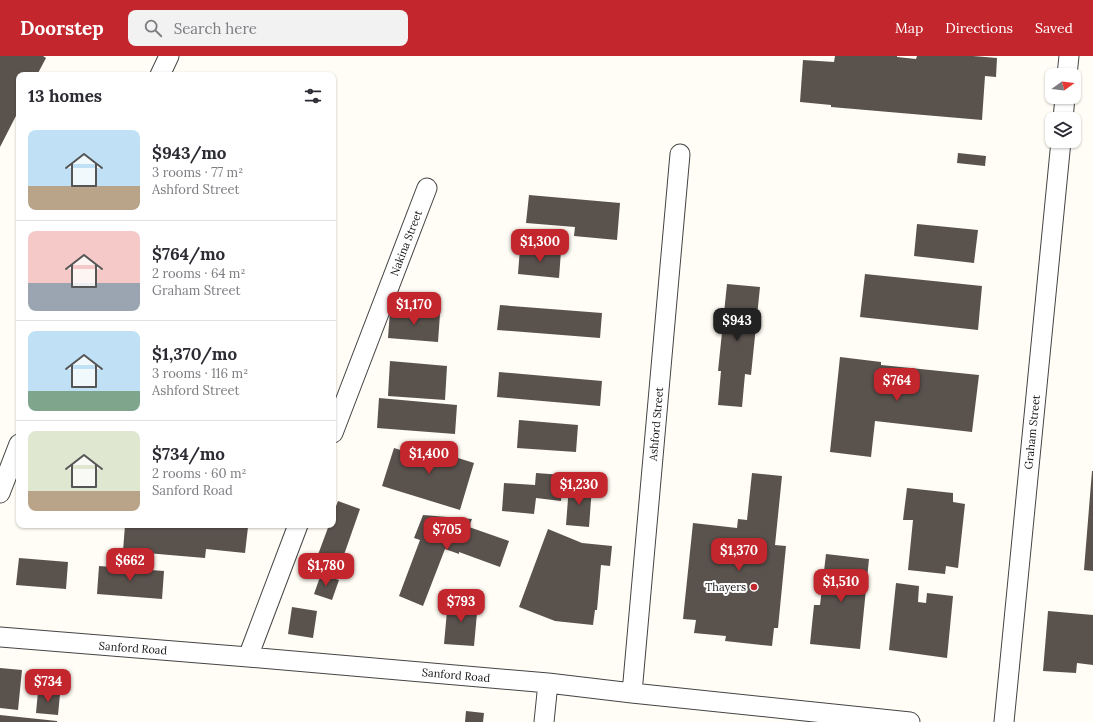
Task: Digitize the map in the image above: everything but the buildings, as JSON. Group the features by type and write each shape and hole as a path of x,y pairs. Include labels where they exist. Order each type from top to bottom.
{"street":[{"path":"161,72 169,56"},
{"path":"1068,68 1069,56"},
{"name":"Graham Street","path":"1004,722 1060,148"},
{"name":"Ashford Street","path":"632,693 680,154"},
{"name":"Nakina Street","path":"336,425 427,188"},
{"path":"0,494 16,452"},
{"path":"248,657 297,528"},
{"name":"Sanford Road","path":"0,638 548,682 632,693 910,722"},
{"path":"544,722 548,682"}],"place":[{"name":"Thayers","path":"754,587"}]}
